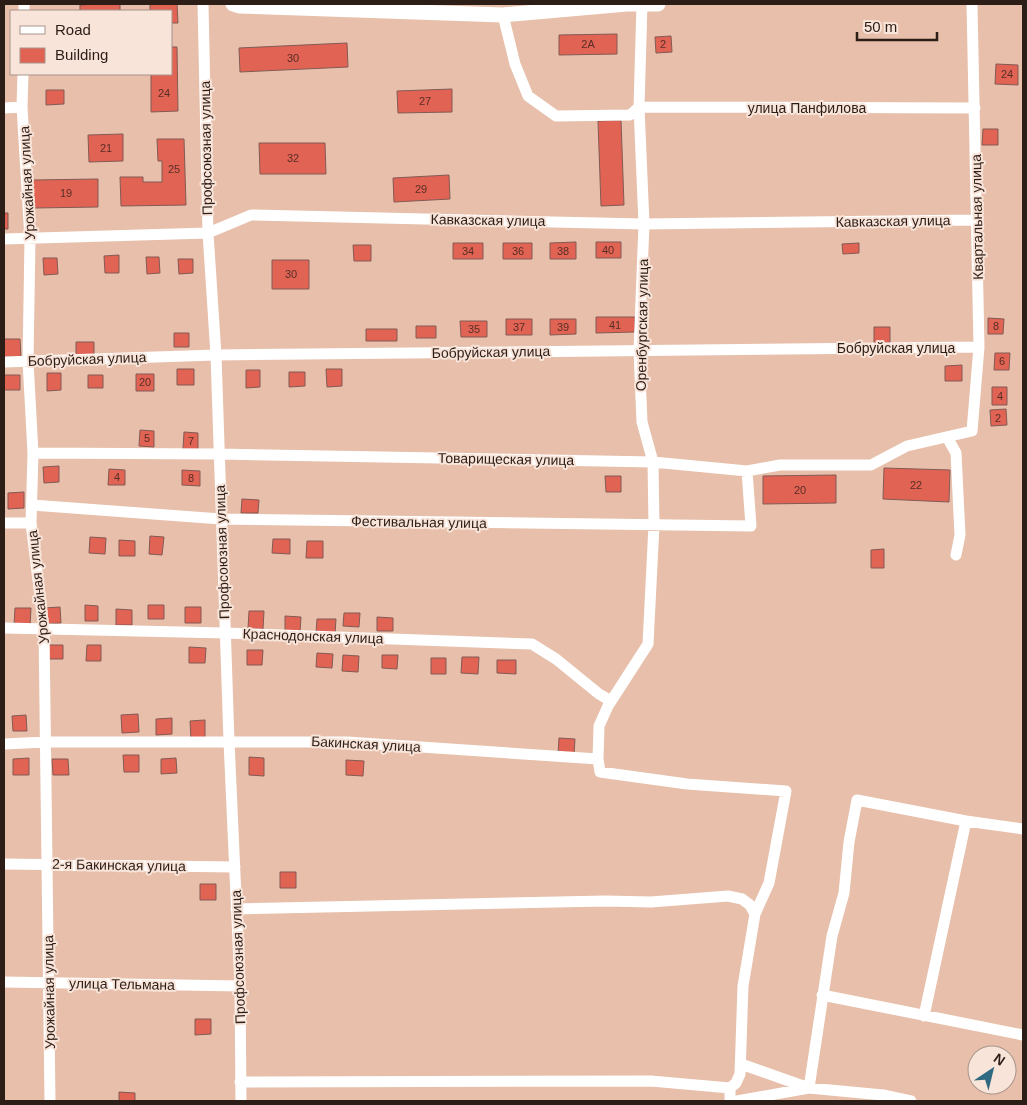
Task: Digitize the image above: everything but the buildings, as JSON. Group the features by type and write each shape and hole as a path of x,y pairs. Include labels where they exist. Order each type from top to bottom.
{"main road":[{"path":"233,4 239,6 503,15 627,4 658,4"}],"street":[{"name":"Профсоюзная улица","path":"203,4 208,233 216,355 229,741 240,986 241,1101"},
{"name":"Оренбургская улица","path":"611,701 648,644 654,525 653,462 642,422 638,350 644,224 639,107 642,4"},
{"name":"Квартальная улица","path":"972,4 979,348 972,431"},
{"path":"503,15 515,64 528,96 556,116 630,115 639,107"},
{"name":"Урожайная улица","path":"23,75 22,107 30,239 28,361 33,452 31,523 44,629 50,1101"},
{"path":"4,108 22,107"},
{"name":"улица Панфилова","path":"639,107 975,108"},
{"name":"Кавказская улица","path":"4,240 208,233 250,215 644,224 976,220"},
{"name":"Бобруйская улица","path":"4,362 216,355 979,348"},
{"name":"Товарищеская улица","path":"33,452 653,462 747,471 780,465 871,465 907,446 972,431"},
{"path":"947,437 956,453 960,535 956,556"},
{"name":"Фестивальная улица","path":"32,505 221,519 751,526 747,471"},
{"path":"4,523 31,523"},
{"name":"Краснодонская улица","path":"4,628 225,633 532,644 556,659 599,694 611,701"},
{"path":"240,1082 651,1080 730,1088 736,1083 740,1074 741,1064 743,986 755,914 768,883 786,792 687,784 600,772 598,759 600,726 611,701"},
{"name":"Бакинская улица","path":"4,744 46,742 346,742 598,759"},
{"path":"809,1088 832,936 844,893 849,842 858,800 966,821 1023,829"},
{"path":"924,1016 966,821"},
{"name":"2-я Бакинская улица","path":"4,864 234,867"},
{"path":"236,909 606,901 651,902 728,896 742,899 750,905 755,914"},
{"name":"улица Тельмана","path":"4,982 240,986"},
{"path":"822,995 1023,1034"},
{"path":"741,1064 809,1088 883,1095 911,1101"},
{"path":"730,1088 730,1101"},
{"path":"737,1101 809,1088"}]}
